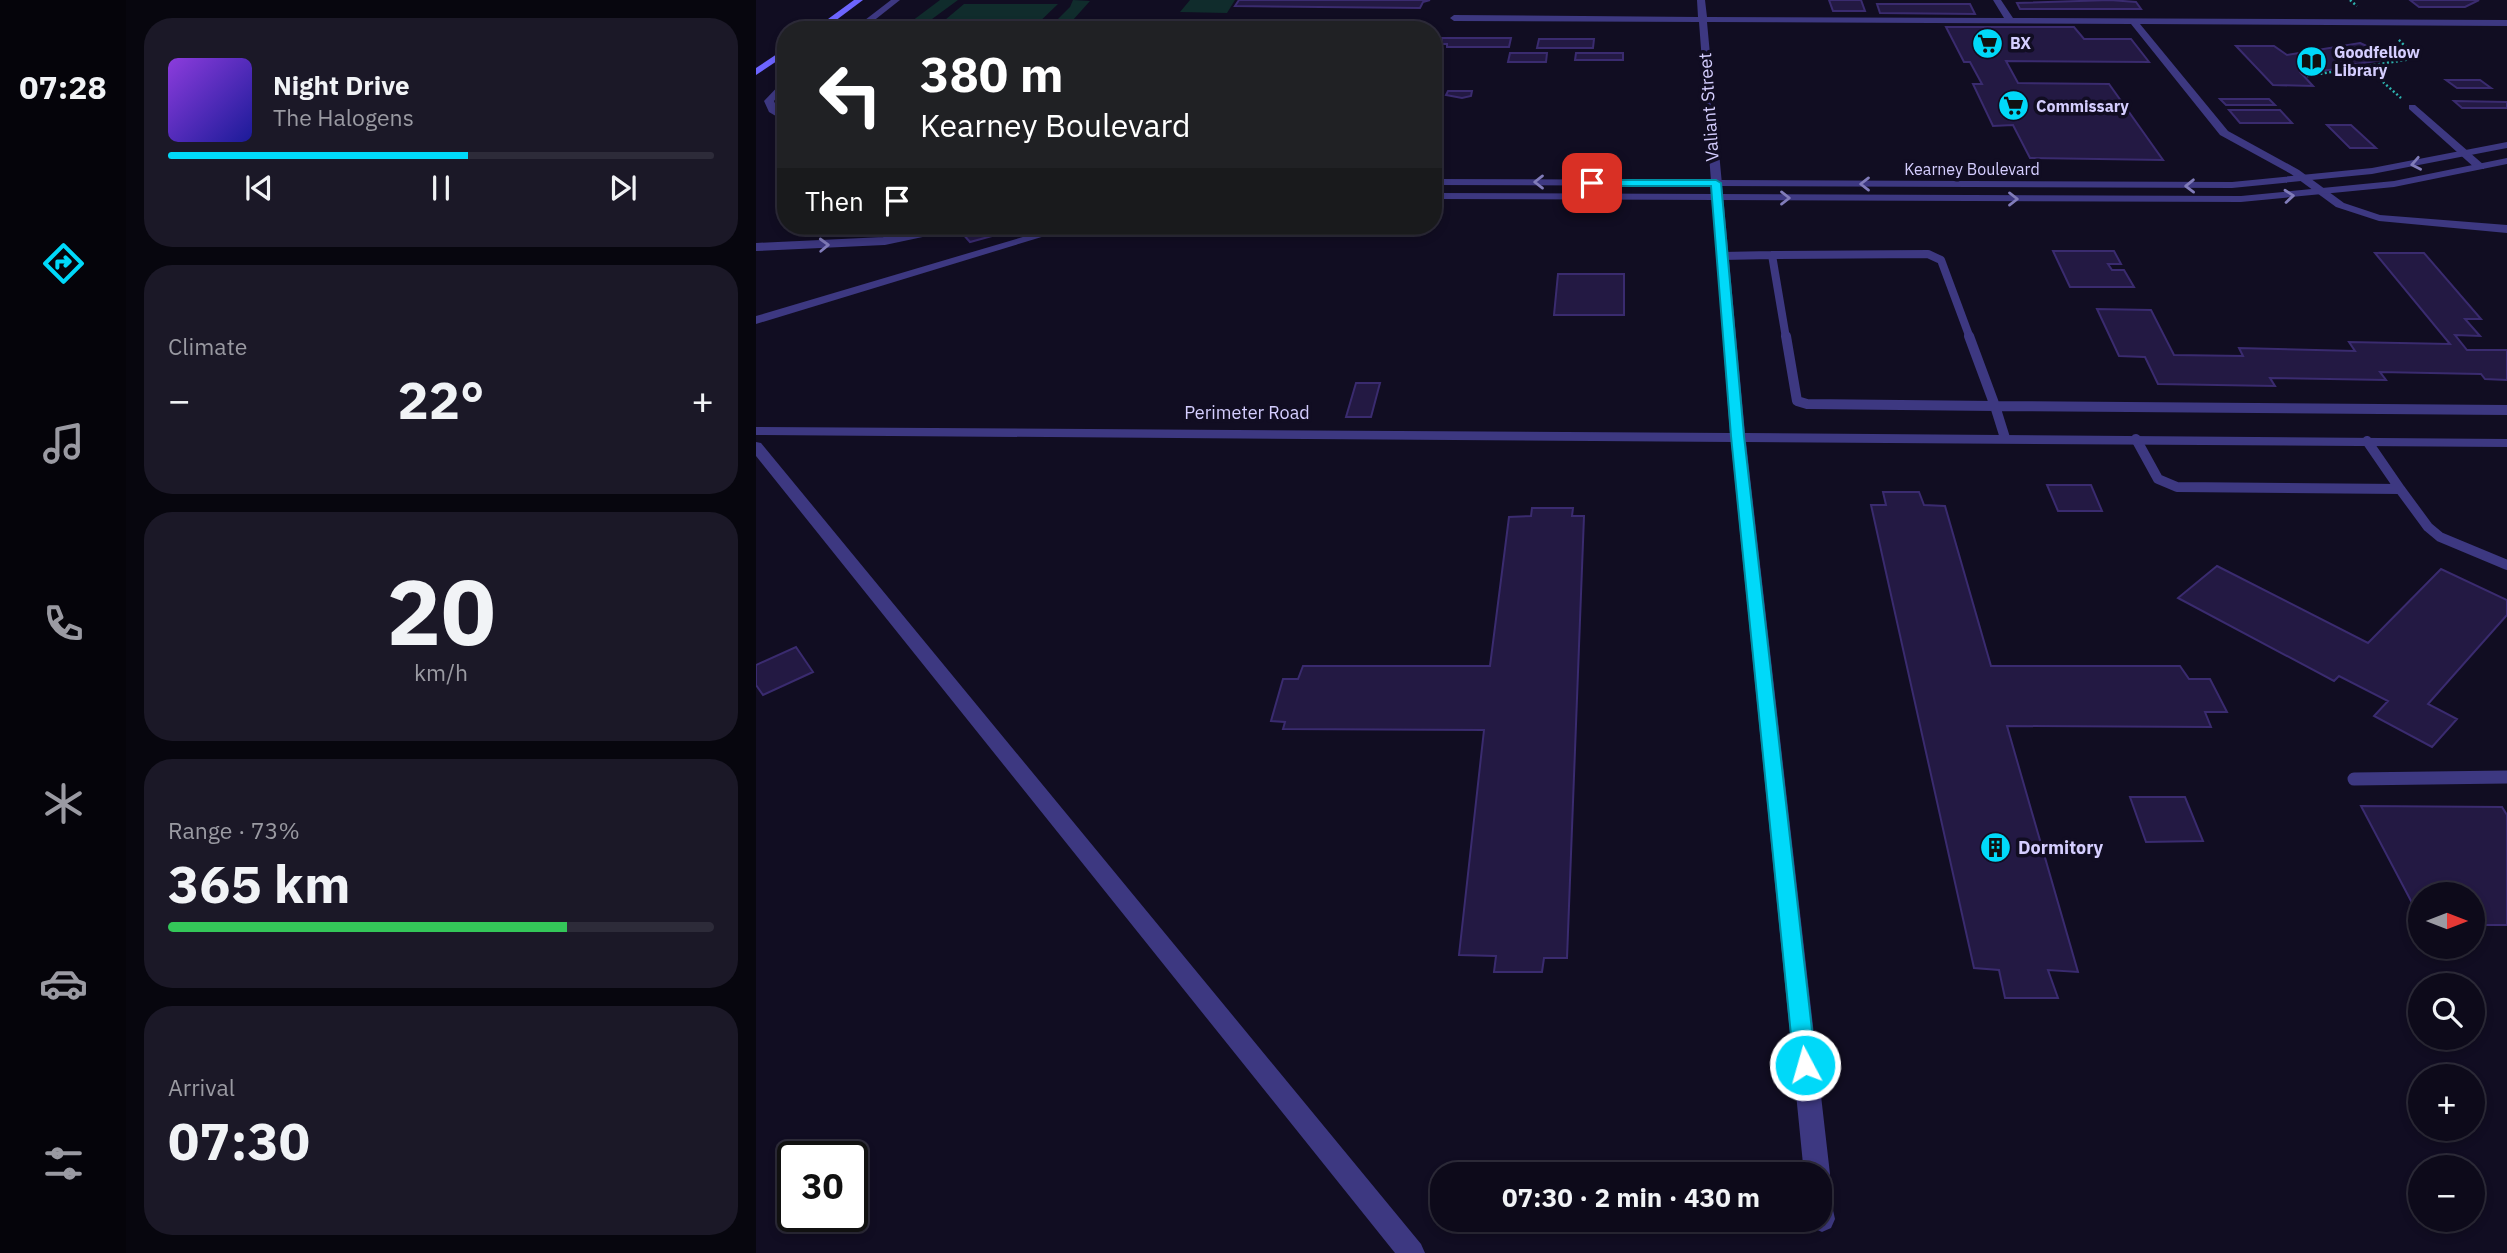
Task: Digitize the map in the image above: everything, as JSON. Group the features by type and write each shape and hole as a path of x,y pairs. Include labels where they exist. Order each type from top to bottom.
{"main road":[{"path":"830,21 859,0"},
{"path":"756,72 777,57"}],"street":[{"path":"868,21 896,0"},
{"name":"Valiant Street","path":"1701,0 1738,436 1816,1162"},
{"path":"1997,0 2010,20"},
{"path":"1454,18 2507,23"},
{"path":"2133,21 2224,132 2307,180 2340,205 2364,215 2507,229"},
{"path":"777,89 769,101 777,113"},
{"path":"2412,107 2480,167"},
{"name":"Kearney Boulevard","path":"1442,196 1716,190 2184,186 2307,180 2507,145"},
{"name":"Kearney Boulevard","path":"1442,182 2177,200 2323,193 2394,184 2507,161"},
{"path":"756,320 1042,235"},
{"name":"Perimeter Road","path":"756,431 2507,443"},
{"path":"756,446 1412,1253"}],"lane":[{"path":"756,247 884,241 909,235"},
{"path":"1772,255 1797,401 1807,404 2507,410"},
{"path":"1722,256 1937,257 1941,260 2005,438"},
{"path":"2136,439 2158,479 2177,487 2400,489"},
{"path":"2367,441 2428,527 2440,537 2507,565"},
{"path":"2354,779 2507,777"}],"path":[{"path":"2307,76 2417,58 2416,54 2389,33"},
{"path":"2366,67 2412,107"}],"green space":[{"path":"940,0 958,0 929,21 912,21"},
{"path":"1073,0 1090,1 1072,21 1056,21"},
{"path":"1190,0 1235,0 1227,13 1180,12"},
{"path":"964,4 1058,4 1040,21 944,21"},
{"path":"1171,20 1244,20 1243,21"}],"building":[{"path":"1239,0 1430,0 1423,2 1420,8 1235,6"},
{"path":"1829,0 1861,0 1865,11 1833,11"},
{"path":"2110,0 2136,2 2141,9 2020,9 2017,3"},
{"path":"2410,0 2479,0 2465,7 2419,7"},
{"path":"1877,4 1970,4 1975,14 1880,13"},
{"path":"1946,27 2074,27 2084,39 2131,39 2149,62 2006,61 2018,83 2109,84 2163,160 2030,158 2013,125 1993,126 1973,84 1982,84 1970,62 1964,62"},
{"path":"1442,38 1511,38 1509,47 1447,47 1447,44 1442,44"},
{"path":"1539,39 1594,39 1593,48 1537,48"},
{"name":"Goodfellow Library","path":"2360,43 2394,58 2351,65 2356,67 2301,73 2313,86 2273,85 2236,46 2274,46 2287,55"},
{"path":"1510,53 1547,53 1546,62 1508,62"},
{"path":"1576,53 1623,53 1623,60 1575,60"},
{"path":"2446,80 2480,80 2491,88 2457,88"},
{"path":"1448,91 1472,91 1471,96 1462,98 1446,95"},
{"path":"2220,99 2269,99 2275,105 2226,105"},
{"path":"2454,101 2507,102 2507,108 2462,108"},
{"path":"2229,110 2280,110 2292,123 2240,123"},
{"path":"2327,125 2351,125 2376,148 2350,148"},
{"path":"964,235 996,235 970,242"},
{"path":"2053,251 2114,251 2121,264 2108,264 2112,270 2124,270 2134,287 2070,287"},
{"path":"2375,253 2424,253 2481,319 2465,319 2480,336 2455,335 2467,350 2507,350 2507,380 2485,379 2481,374 2380,372 2386,380 2270,378 2275,386 2158,384 2145,357 2119,356 2097,309 2151,310 2174,355 2243,356 2239,348 2355,351 2349,342 2450,344"},
{"path":"1558,274 1624,274 1624,315 1554,315"},
{"path":"1356,383 1380,383 1371,417 1346,417"},
{"path":"2047,485 2091,485 2102,511 2058,511"},
{"name":"Dormitory","path":"1883,492 1919,492 1924,505 1945,506 1991,666 2180,666 2189,679 2210,679 2227,712 2205,712 2211,727 2007,726 2078,972 2048,970 2058,998 2005,998 1999,970 1974,968 1871,505 1886,505"},
{"path":"1532,508 1573,508 1572,516 1584,516 1567,958 1544,958 1542,972 1494,972 1496,956 1459,955 1484,730 1283,729 1285,722 1271,721 1283,679 1298,679 1303,666 1490,666 1509,517 1531,516"},
{"path":"2217,566 2368,643 2441,569 2507,600 2507,615 2428,704 2457,719 2432,747 2374,716 2388,701 2339,676 2334,681 2178,598"},
{"path":"796,647 813,672 763,695 756,685 756,665"},
{"path":"2130,797 2185,797 2203,841 2146,842"},
{"path":"2361,806 2502,807 2507,815 2507,925 2485,925 2485,882 2408,882 2408,895"}],"place":[{"name":"BX","path":"1987,43"},
{"name":"Goodfellow Library","path":"2311,61"},
{"name":"Commissary","path":"2013,106"},
{"name":"Dormitory","path":"1995,848"}],"route":[{"path":"1592,183 1716,183 1738,436 1805,1065"}]}
